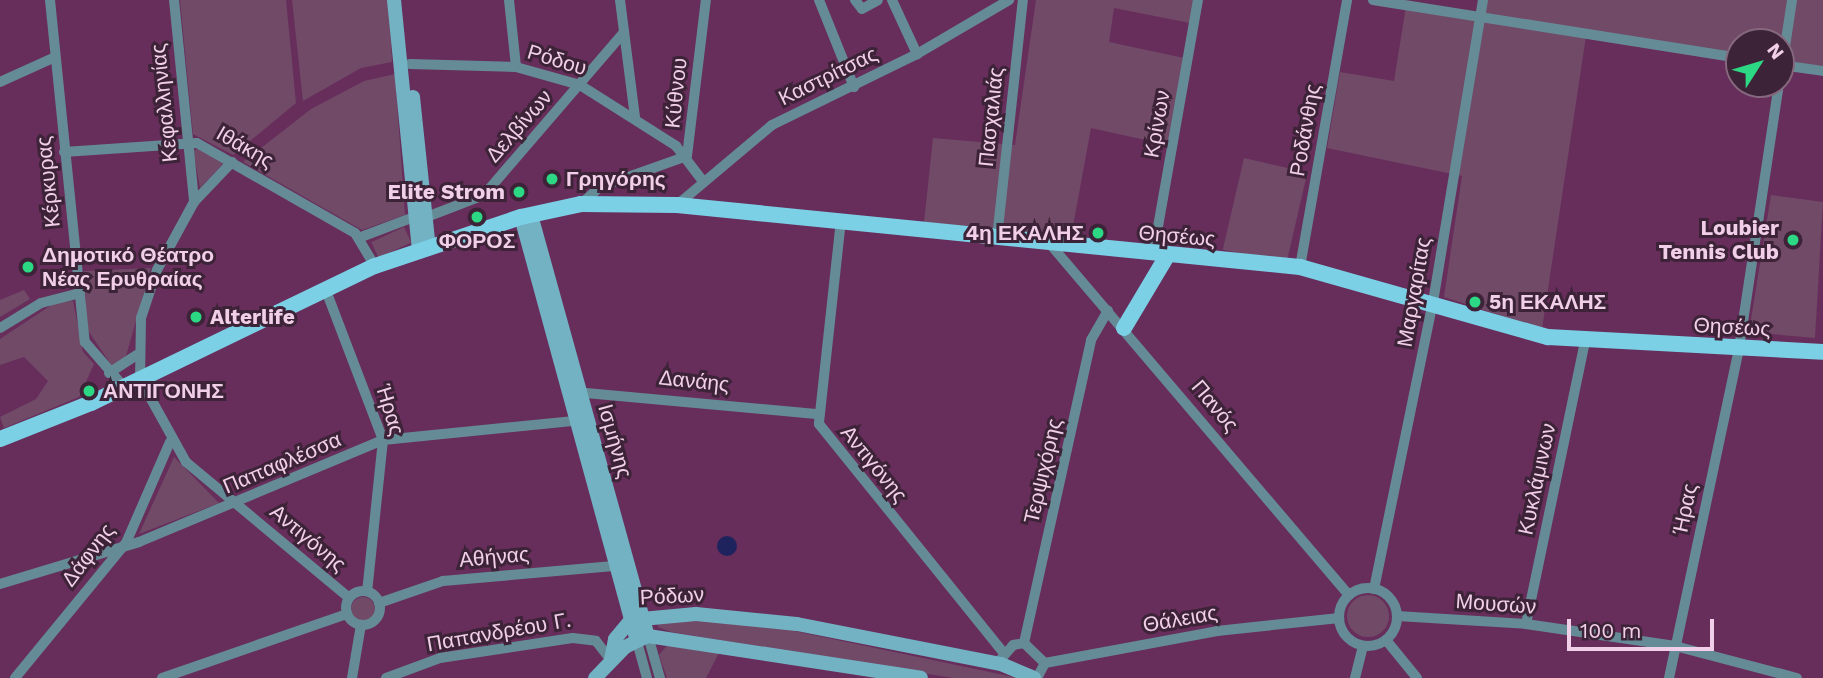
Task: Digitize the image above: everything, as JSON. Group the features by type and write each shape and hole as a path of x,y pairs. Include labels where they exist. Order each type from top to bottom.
{"main road":[{"name":"Θησέως","path":"0,439 124,387 375,266 526,216 581,204 677,205 1300,267 1433,302 1514,329 1585,342 1823,352"},
{"path":"1124,328 1160,255"}],"street":[{"name":"Κέρκυρας","path":"50,0 85,342 109,373 124,387"},
{"name":"Κεφαλληνίας","path":"174,0 194,202"},
{"path":"394,0 424,250"},
{"path":"404,0 419,218"},
{"path":"509,0 516,67"},
{"path":"620,0 635,117"},
{"name":"Κύθνου","path":"581,204 600,187 687,156 706,0"},
{"path":"819,0 854,87"},
{"path":"859,4 877,0"},
{"path":"892,0 917,54"},
{"name":"Καστρίτσας","path":"677,205 702,180 772,125 917,54 1009,0"},
{"name":"Πασχαλιάς","path":"998,239 1023,0"},
{"name":"Κρίνων","path":"1160,255 1198,0"},
{"name":"Ροδάνθης","path":"1300,267 1347,0"},
{"path":"1373,0 1480,14 1725,56"},
{"name":"Μαργαρίτας","path":"1374,589 1433,302 1483,0"},
{"path":"1787,28 1792,0"},
{"name":"Δελβίνων","path":"361,237 484,195 624,32"},
{"path":"0,82 55,57"},
{"name":"Ρόδου","path":"410,64 516,67 580,85 635,117 687,156 702,180"},
{"path":"1795,69 1823,71"},
{"name":"Ήρας","path":"1669,678 1739,348 1777,98"},
{"name":"Ιθάκης","path":"64,152 187,141 232,162 361,237"},
{"path":"140,379 137,355 147,295 194,202 232,162"},
{"name":"Ισμήνης","path":"526,216 636,617 660,678"},
{"name":"Αντιγόνης","path":"841,220 816,415 831,443 1002,659"},
{"path":"361,237 375,266"},
{"name":"Πανός","path":"1050,244 1349,595"},
{"name":"Ήρας","path":"326,288 383,440 366,591"},
{"path":"0,327 41,303 80,293"},
{"name":"Τερψιχόρης","path":"1024,643 1091,340 1108,310"},
{"name":"Κυκλάμινων","path":"1526,624 1585,342"},
{"path":"109,373 137,355"},
{"name":"Αντιγόνης","path":"140,379 170,442 237,504 349,598"},
{"name":"Δανάης","path":"574,392 816,415"},
{"name":"Ισμήνης","path":"582,420 616,566 636,617"},
{"name":"Παπαφλέσσα","path":"0,584 237,504 383,440 582,420"},
{"name":"Δάφνης","path":"15,678 126,543 170,442"},
{"name":"Αθήνας","path":"379,603 443,581 616,566"},
{"path":"1363,646 1342,630 1339,618 1349,595 1374,589 1386,594 1397,616 1386,640"},
{"path":"347,614 349,598 366,591 379,603 376,619 361,625"},
{"path":"347,614 361,625"},
{"path":"162,678 347,614"},
{"name":"Μουσών","path":"1397,616 1526,624 1675,646 1797,678"},
{"name":"Ρόδων","path":"611,660 615,639 636,617 797,624 1002,659 1036,678"},
{"name":"Θάλειας","path":"1045,663 1217,631 1339,618"},
{"path":"352,678 361,625"},
{"name":"Ισμήνης","path":"642,637 647,678"},
{"name":"Ρόδων","path":"611,660 642,637 921,678"},
{"name":"Παπανδρέου Γ.","path":"386,678 440,658 573,638 596,641 611,660"},
{"path":"1363,646 1386,640"},
{"path":"1386,640 1417,678"},
{"path":"1002,659 1024,643 1045,663 1036,678"},
{"path":"1355,678 1363,646"},
{"path":"595,678 611,660"}],"shaded area":[{"path":"180,0 286,0 296,103 233,155 193,134"},
{"path":"292,0 389,0 392,62 361,68 303,101"},
{"path":"1036,0 1194,0 1190,23 1114,8 1109,42 1184,58 1168,145 1091,128 1071,237 924,222 933,138 1015,145"},
{"path":"1482,0 1823,0 1823,67 1795,62 1795,28 1725,28 1725,52 1480,14"},
{"path":"1406,6 1586,36 1542,329 1444,297 1462,176 1327,148 1340,72 1394,81"},
{"path":"395,74 405,215 362,230 243,162 311,109 364,81"},
{"path":"199,149 223,164 200,188 193,150"},
{"path":"1244,158 1307,173 1286,264 1223,250"},
{"name":"Loubier Tennis Club","path":"1771,195 1823,202 1815,338 1749,332"},
{"path":"404,227 411,242 379,258 371,242"},
{"path":"151,268 126,356 112,366 87,329 84,271"},
{"path":"24,290 30,299 0,317 0,300"},
{"path":"73,301 83,352 94,364 79,397 4,428 0,417 36,399 48,381 24,357 0,365 0,339 56,302"},
{"path":"174,457 219,503 139,534"},
{"path":"723,536 731,536 737,546 731,556 723,556 717,550 717,542"},
{"path":"1368,595 1383,601 1389,616 1383,631 1368,637 1353,631 1347,616 1353,601"},
{"path":"363,597 371,601 375,609 371,617 363,621 355,617 351,609 355,601"},
{"path":"660,617 756,623 1018,678 953,678 671,632 658,627"},
{"path":"671,641 721,649 706,678 667,678 659,655"}],"place":[{"name":"Γρηγόρης","path":"552,179"},
{"name":"Elite Strom","path":"519,192"},
{"name":"ΦΟΡΟΣ","path":"477,217"},
{"name":"4η ΕΚΑΛΗΣ","path":"1098,233"},
{"name":"Loubier Tennis Club","path":"1793,240"},
{"name":"Δημοτικό Θέατρο Νέας Ερυθραίας","path":"28,267"},
{"name":"5η ΕΚΑΛΗΣ","path":"1475,302"},
{"name":"Alterlife","path":"196,317"},
{"name":"ΑΝΤΙΓΟΝΗΣ","path":"89,391"}]}
